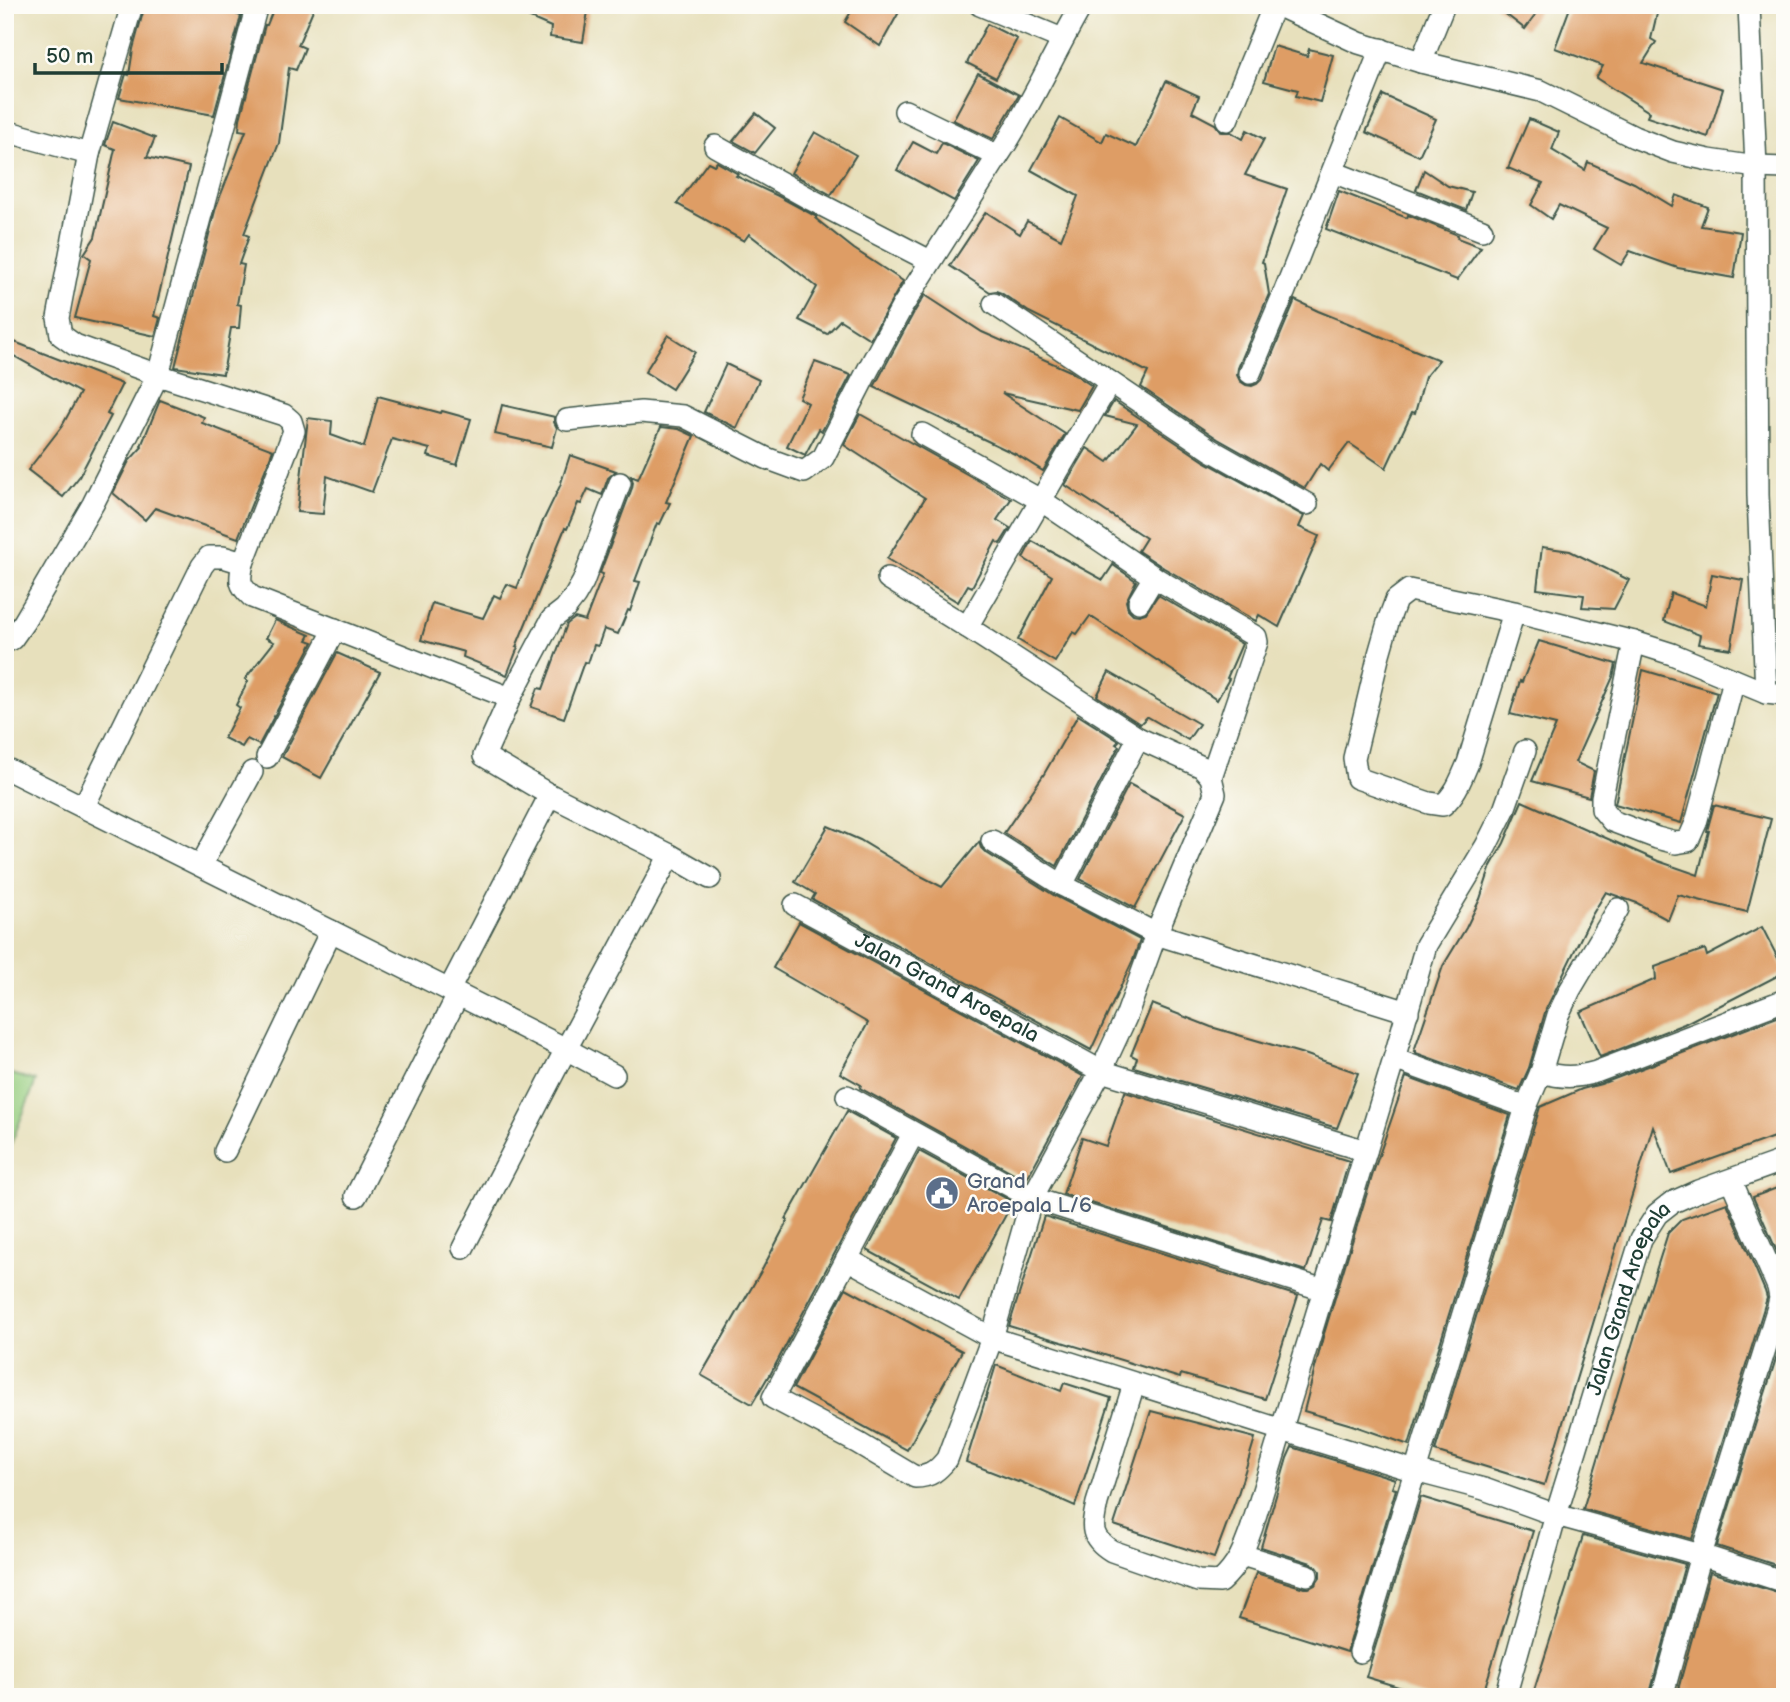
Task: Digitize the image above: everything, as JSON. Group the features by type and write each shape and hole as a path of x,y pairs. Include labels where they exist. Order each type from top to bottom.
{"street":[{"path":"131,5 89,154 58,318 61,335 75,345 284,415 291,421 294,431 240,576 241,587 252,597 510,698"},
{"path":"5,642 12,639 24,622 93,504 158,375 257,5"},
{"path":"980,5 1062,39"},
{"path":"567,420 641,412 682,415 766,458 804,472 823,458 874,359 930,261 1015,131 1082,5"},
{"path":"1227,120 1276,5 1359,43 1421,62 1541,92 1634,137 1674,152 1709,160 1785,169"},
{"path":"1421,62 1444,5"},
{"path":"1514,612 1468,763 1450,800 1443,805 1429,803 1357,778 1354,758 1379,654 1396,600 1409,590 1514,612 1634,642 1775,694 1758,495 1755,167 1749,5"},
{"path":"1250,373 1381,50"},
{"path":"905,111 998,156"},
{"path":"5,131 89,154"},
{"path":"715,146 930,261"},
{"path":"1333,172 1482,230"},
{"path":"994,304 1211,450 1307,504"},
{"path":"967,627 1110,382"},
{"path":"922,434 1042,502 1154,577 1256,637 1211,777"},
{"path":"620,483 579,589 565,609 552,619 510,698 484,756 550,795 710,878"},
{"path":"84,806 202,566 209,557 223,557 243,563"},
{"path":"1139,602 1154,577"},
{"path":"888,578 1138,738 1202,767 1211,777 1215,794 1156,934 1126,1017 1101,1071 1032,1198 992,1338 947,1459 937,1472 925,1477 915,1477 773,1398 913,1134"},
{"path":"267,757 335,629"},
{"path":"1634,642 1601,805 1612,821 1675,843 1688,841 1696,823 1734,680"},
{"path":"1062,885 1138,738"},
{"path":"1134,1384 1097,1503 1094,1533 1099,1544 1112,1551 1198,1581 1220,1582 1231,1572 1242,1555 1394,1059 1426,945 1486,846 1504,810 1525,751"},
{"path":"5,768 614,1075"},
{"path":"201,865 252,772"},
{"path":"356,1196 550,795"},
{"path":"992,841 1062,885 1156,934 1408,1012"},
{"path":"463,1248 670,855"},
{"name":"Jalan Grand Aroepala","path":"795,905 1101,1071 1366,1151"},
{"path":"1360,1652 1526,1107 1541,1072 1558,1015 1618,909"},
{"path":"225,1151 331,931"},
{"path":"1541,1072 1559,1077 1579,1077 1596,1072 1785,1000"},
{"path":"1394,1059 1526,1107"},
{"path":"847,1096 1032,1198 1324,1290"},
{"name":"Jalan Grand Aroepala","path":"1505,1697 1556,1515 1641,1239 1657,1214 1671,1203 1785,1160"},
{"path":"1662,1697 1700,1555 1780,1297 1731,1180"},
{"path":"847,1259 992,1338 1415,1471 1483,1489 1556,1515 1785,1582"},
{"path":"1242,1555 1307,1575"}],"green space":[{"path":"5,1072 36,1081 5,1159"}],"building":[{"path":"145,5 211,5 241,16 214,115 119,98 126,74 129,75"},
{"path":"275,5 315,5 298,45 305,48 296,70 289,68 279,143 244,234 249,236 239,264 244,265 237,304 241,305 239,328 231,328 223,374 175,367 216,207 246,131 239,130 240,119 265,25"},
{"path":"500,5 589,5 583,42 550,37 551,27"},
{"path":"855,5 903,5 880,46 845,22"},
{"path":"1494,5 1543,5 1525,29"},
{"path":"1571,5 1659,5 1651,39 1656,42 1643,63 1723,89 1708,137 1647,117 1649,112 1596,78 1603,66 1555,48"},
{"path":"987,24 1017,39 996,78 967,63"},
{"path":"1274,46 1307,56 1309,49 1333,55 1320,102 1296,96 1298,90 1264,81"},
{"path":"978,73 1019,95 993,139 953,120"},
{"path":"1166,81 1199,96 1192,112 1215,124 1221,132 1231,132 1243,139 1247,130 1264,139 1245,175 1287,189 1262,262 1269,294 1238,368 1240,381 1252,386 1262,379 1295,300 1439,360 1425,377 1415,413 1412,412 1386,468 1349,443 1328,471 1320,464 1305,488 1218,439 1141,387 1148,372 1029,312 1001,293 990,292 950,266 986,212 1020,234 1027,221 1061,239 1078,196 1031,170 1060,118 1102,142 1106,133 1136,147"},
{"path":"1383,95 1436,119 1419,156 1366,132"},
{"path":"756,113 775,128 755,153 733,141"},
{"path":"1529,119 1559,132 1552,150 1585,170 1588,162 1634,183 1672,206 1676,195 1708,207 1701,226 1741,232 1734,278 1678,268 1630,251 1621,265 1594,249 1607,228 1559,205 1551,219 1531,205 1543,183 1508,168"},
{"path":"113,122 155,138 147,157 189,167 154,316 160,318 155,336 75,318 91,259 84,254 95,237 115,149 105,145"},
{"path":"815,132 856,155 831,195 791,173"},
{"path":"913,142 936,154 942,143 979,161 954,201 897,170"},
{"path":"708,162 714,165 717,162 738,174 736,176 817,217 816,219 854,249 903,281 870,339 840,320 827,334 799,320 817,287 749,234 744,241 677,204"},
{"path":"1424,170 1448,186 1472,192 1466,210 1416,190"},
{"path":"1339,191 1407,218 1408,215 1481,247 1457,280 1326,229"},
{"path":"925,295 982,332 1070,371 1092,386 1078,410 1002,393 1065,434 1043,471 1017,455 874,387"},
{"path":"668,335 695,352 672,389 645,372"},
{"path":"12,341 122,384 107,414 111,416 79,477 63,497 28,470 62,426 80,393 7,352"},
{"path":"815,362 851,375 822,431 819,429 805,455 787,446 808,403 799,398"},
{"path":"726,364 759,380 737,428 704,412"},
{"path":"378,396 471,419 457,465 428,456 430,449 392,439 372,492 327,476 323,514 297,512 308,418 332,421 331,435 364,447"},
{"path":"160,400 204,417 202,423 273,450 238,538 155,508 145,520 113,493 129,461 142,447"},
{"path":"1114,401 1204,461 1304,516 1299,527 1319,536 1279,627 1259,615 1256,621 1138,551 1146,538 1065,485 1087,448 1108,462 1137,424 1105,416"},
{"path":"502,405 555,417 557,428 552,447 495,434"},
{"path":"860,414 1011,499 997,520 1010,528 1000,544 996,541 972,587 968,585 958,602 887,559 925,498 844,445"},
{"path":"661,427 679,429 694,436 666,502 670,503 660,524 657,523 635,581 640,582 630,611 628,610 618,634 604,629 598,646 594,645 588,663 584,662 564,718 531,707 538,688 543,689 567,624 575,618 585,621 632,488 631,476 638,479"},
{"path":"570,455 616,471 608,478 602,495 588,489 581,504 578,503 567,529 565,528 507,675 463,657 464,652 421,640 432,603 483,618 494,595 500,598 507,584 517,588 560,486"},
{"path":"1032,541 1103,580 1113,565 1136,581 1126,601 1133,614 1146,613 1158,595 1242,644 1227,678 1229,679 1217,700 1090,616 1077,634 1073,632 1055,662 1018,640 1052,576 1023,558"},
{"path":"1542,547 1570,551 1629,580 1614,609 1582,607 1584,595 1537,589"},
{"path":"1712,574 1743,580 1731,649 1698,644 1700,635 1664,621 1671,593 1706,606"},
{"path":"275,620 310,635 307,640 313,642 259,745 247,739 242,747 224,738 240,708 236,705 248,681 245,679 274,642 266,638"},
{"path":"1539,641 1616,664 1613,677 1575,762 1594,771 1589,797 1532,781 1556,725 1510,714 1520,681 1522,682"},
{"path":"337,653 380,672 321,778 282,757"},
{"path":"1643,670 1717,692 1681,823 1615,804"},
{"path":"1109,672 1199,724 1188,740 1148,717 1140,724 1097,696"},
{"path":"1078,715 1119,741 1116,744 1119,746 1057,866 1004,833 1044,774"},
{"path":"1129,784 1185,814 1135,908 1080,879"},
{"path":"1522,801 1658,861 1698,875 1714,805 1771,819 1747,912 1678,895 1668,920 1637,903 1606,892 1546,1009 1529,1068 1519,1090 1414,1051 1443,966 1480,899 1491,866"},
{"path":"828,826 860,840 942,887 979,842 985,852 1055,896 1140,940 1091,1050 812,899 815,894 795,882"},
{"path":"799,922 1083,1076 1026,1180 860,1088 861,1085 840,1073 868,1023 773,968"},
{"path":"1762,927 1785,972 1684,1024 1600,1057 1580,1012 1656,979 1655,967 1705,949 1707,956"},
{"path":"1152,1004 1211,1027 1358,1073 1337,1128 1134,1067 1137,1058 1131,1055"},
{"path":"1785,1014 1785,1133 1671,1174 1653,1126 1544,1485 1435,1451 1540,1107"},
{"path":"1406,1077 1510,1115 1409,1445 1304,1411 1323,1337 1374,1170"},
{"path":"1125,1092 1349,1161 1331,1222 1323,1220 1306,1271 1063,1194 1082,1138 1106,1146"},
{"path":"847,1111 896,1138 752,1404 701,1375 763,1268 788,1220 786,1219"},
{"path":"919,1151 1013,1202 959,1300 867,1250"},
{"path":"1785,1185 1785,1270 1753,1197"},
{"path":"1727,1203 1767,1298 1692,1539 1583,1509 1668,1233 1682,1219"},
{"path":"1044,1216 1298,1296 1265,1399 1181,1374 1180,1378 1009,1326"},
{"path":"846,1288 962,1351 907,1450 793,1388"},
{"path":"1785,1330 1785,1568 1717,1546"},
{"path":"996,1365 1061,1391 1064,1383 1111,1398 1075,1506 1019,1481 966,1462"},
{"path":"1151,1411 1255,1438 1214,1558 1114,1525"},
{"path":"1292,1447 1395,1479 1392,1488 1396,1489 1347,1652 1239,1618 1256,1573 1304,1588 1315,1585 1320,1578 1320,1571 1311,1563 1261,1547"},
{"path":"1421,1497 1533,1531 1482,1697 1431,1697 1366,1677"},
{"path":"1583,1536 1685,1564 1649,1697 1532,1697"},
{"path":"1710,1572 1785,1595 1785,1697 1676,1697"}],"place":[{"name":"Grand Aroepala L/6","path":"942,1193"}]}
